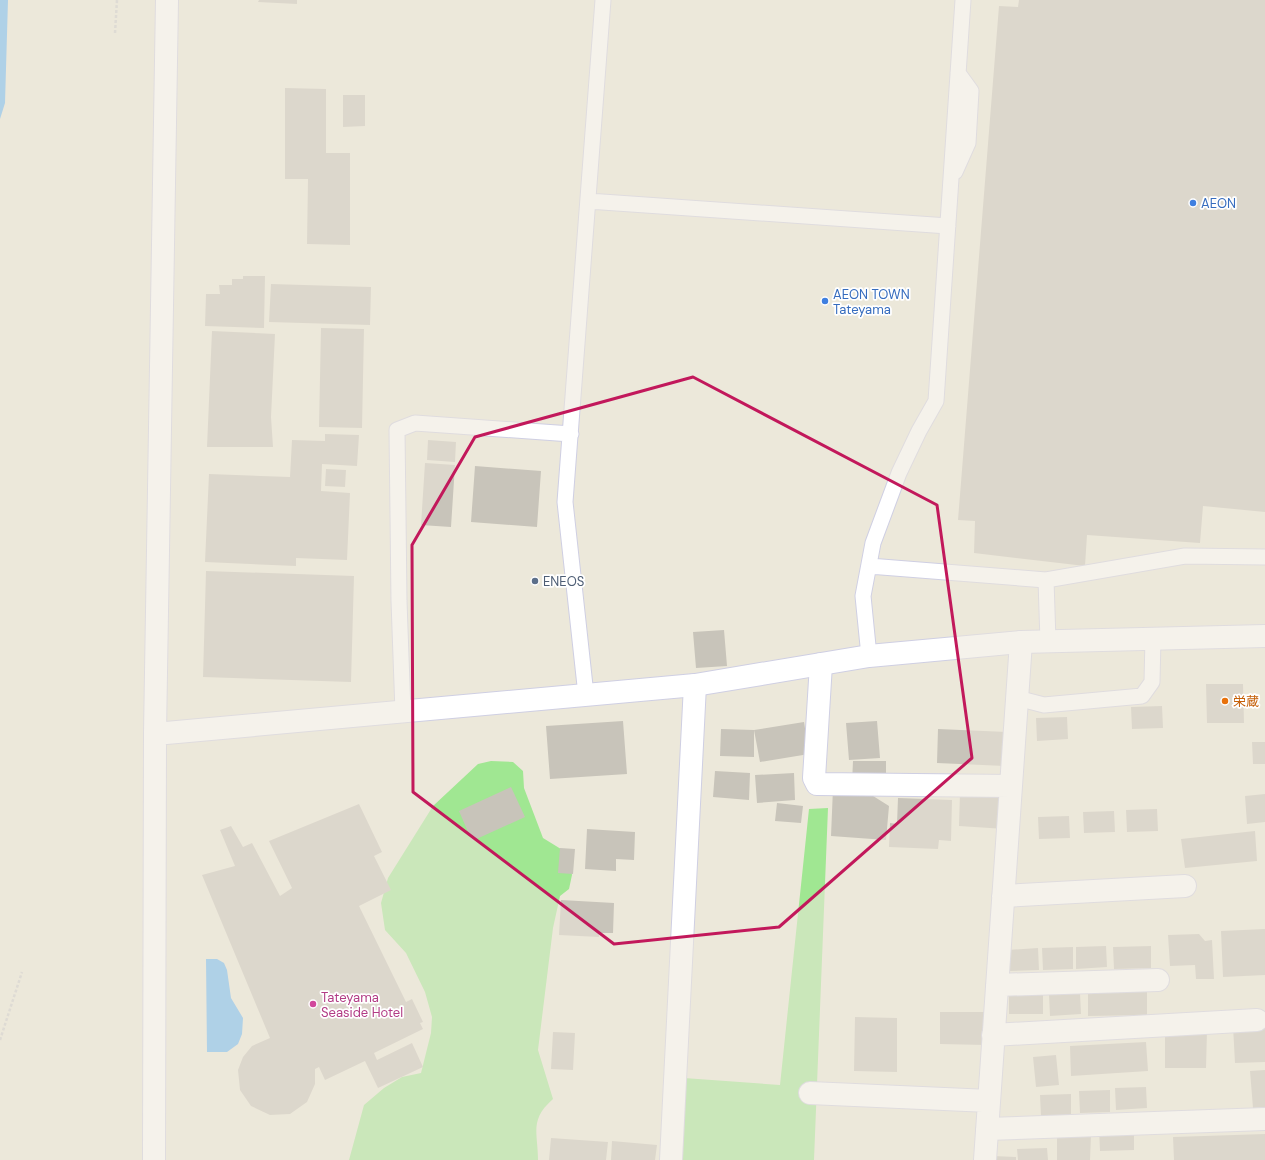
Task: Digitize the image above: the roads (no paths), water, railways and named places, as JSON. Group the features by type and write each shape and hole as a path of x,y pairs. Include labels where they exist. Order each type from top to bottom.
{"street":[{"path":"154,1160 155,734 167,0"},
{"path":"155,734 695,685 869,656 1021,642 1265,636"},
{"path":"985,1160 1021,642"},
{"path":"821,664 814,778 817,784 1011,786"},
{"path":"671,1160 695,685"},
{"path":"1003,896 1185,886"},
{"path":"997,985 1158,980"},
{"path":"994,1035 1257,1020"},
{"path":"810,1093 989,1101"},
{"path":"987,1129 1265,1119"}],"lane":[{"path":"586,695 566,502 603,0"},
{"path":"869,656 863,596 873,543 918,431 936,401 951,180 968,143 969,136 971,91 958,73 963,0"},
{"path":"588,201 948,226"},
{"path":"403,712 399,601 397,430 415,423 571,434"},
{"path":"869,566 1046,580 1185,556 1265,557"},
{"path":"1046,580 1048,641"},
{"path":"1017,698 1044,705 1142,696 1152,682 1153,638"}],"water":[{"path":"0,0 8,0 5,103 0,119"},
{"path":"206,959 217,959 224,963 227,970 231,998 243,1018 242,1034 238,1044 227,1052 207,1052"}],"place":[{"name":"AEON","path":"1193,203"},
{"name":"AEON TOWN Tateyama","path":"825,301"},
{"name":"ENEOS","path":"535,581"},
{"name":"栄蔵","path":"1225,701"},
{"name":"Tateyama Seaside Hotel","path":"313,1004"}]}
